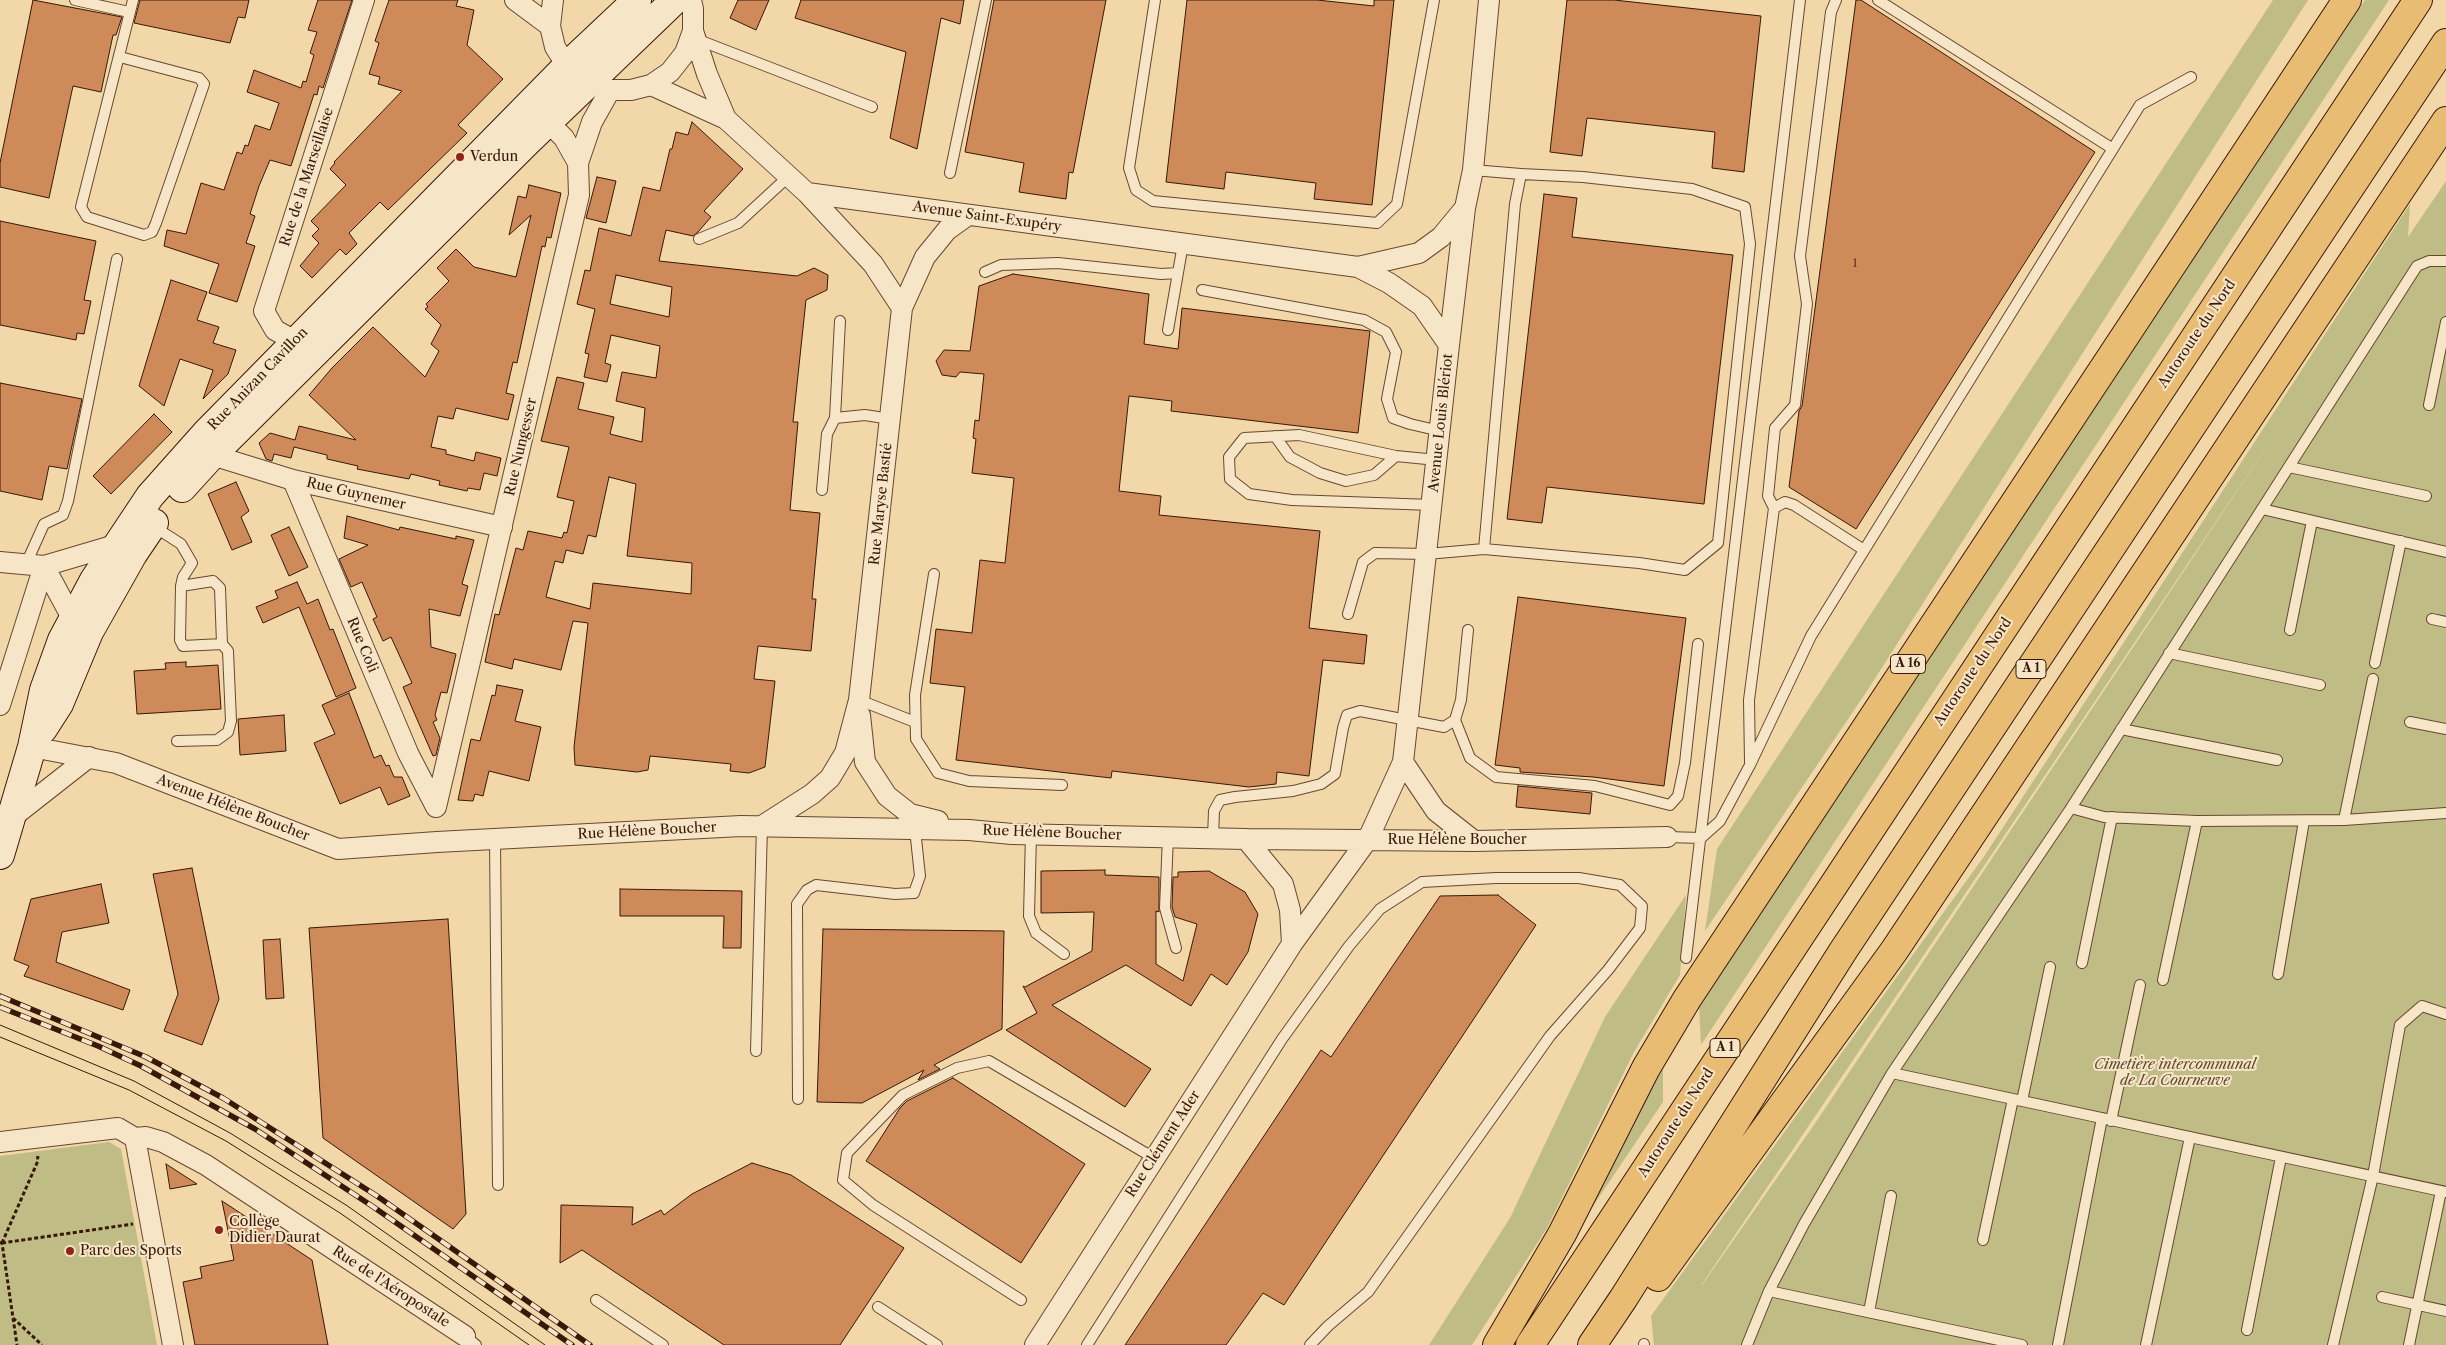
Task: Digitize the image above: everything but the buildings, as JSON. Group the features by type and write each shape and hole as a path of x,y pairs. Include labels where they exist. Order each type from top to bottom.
{"highway":[{"name":"A 16","path":"1496,1345 1562,1234 1646,1068 1687,999 2347,0"},
{"name":"Autoroute du Nord","path":"1530,1345 2418,0"},
{"name":"A 1","path":"1592,1345 1624,1299 1843,951 2446,43"},
{"path":"1624,1299 1654,1282 1894,951 2446,121"}],"main road":[{"path":"588,79 637,0"},
{"path":"588,79 674,0"},
{"name":"Rue Anizan Cavillon","path":"0,856 32,747 44,690 72,618 115,545 150,496 206,432 295,342 588,79"},
{"name":"Rue Anizan Cavillon","path":"32,747 59,704 89,632 133,554 166,504 212,455 548,122 588,79"}],"street":[{"name":"Rue de la Marseillaise","path":"295,342 275,330 264,311 364,0"},
{"path":"515,0 550,26"},
{"path":"553,0 550,26 555,47 588,79 631,90 650,85 670,72 685,53 694,34"},
{"path":"690,0 693,9 694,34 726,119"},
{"name":"Avenue Louis Blériot","path":"1368,839 1403,762 1465,208 1473,170 1489,0"},
{"name":"Rue Nungesser","path":"436,807 579,195 578,163 592,122 588,79"},
{"path":"650,85 726,119 807,193 873,264 902,308"},
{"path":"548,122 564,138 578,163"},
{"name":"Avenue Saint-Exupéry","path":"807,193 1358,267 1389,283 1422,306 1449,344"},
{"name":"Avenue Saint-Exupéry","path":"1358,267 1420,253 1441,237 1465,208"},
{"name":"Rue Maryse Bastié","path":"762,826 812,794 830,778 845,753 859,700 902,308 925,256 947,230 968,215"},
{"name":"Rue Guynemer","path":"212,455 293,480 502,527"},
{"name":"Rue Coli","path":"293,480 408,753 436,807"},
{"path":"0,562 35,565 115,545"},
{"path":"35,565 72,618"},
{"path":"0,705 35,565"},
{"name":"Rue Maryse Bastié","path":"859,700 865,762 887,796 910,814 969,830"},
{"name":"Avenue Hélène Boucher","path":"32,747 89,756 116,763 338,849 437,842"},
{"path":"10,819 89,756"},
{"path":"1403,762 1436,811 1474,841"},
{"name":"Rue Hélène Boucher","path":"437,842 762,826 969,830 1031,834 1246,839 1474,841 1667,837"},
{"path":"1246,839 1283,884 1290,910 1292,944"},
{"name":"Rue Clément Ader","path":"1035,1345 1292,944 1368,839"},
{"name":"Rue de l'Aéropostale","path":"38,1137 106,1124 118,1128 135,1138 146,1136 163,1142 206,1165 470,1341"},
{"path":"0,1142 38,1137"},
{"path":"135,1138 174,1345"}],"lane":[{"path":"75,0 129,12"},
{"path":"120,57 199,78 204,84 156,223 152,232 144,235 87,217 81,207 120,57 132,0"},
{"path":"950,173 986,0"},
{"path":"1155,0 1129,168 1136,190 1153,200 1377,223 1397,204 1434,0"},
{"path":"1686,958 1800,0"},
{"path":"1750,765 1749,700 1774,508 1768,496 1775,428 1795,404 1807,304 1800,256 1831,12 1836,0"},
{"path":"1878,0 2113,149"},
{"path":"694,34 872,107"},
{"path":"1667,837 1701,838 1720,821 1728,810 1811,636 2140,105 2191,77"},
{"path":"1348,614 1363,562 1375,553 1427,554 1484,549 1639,563 1685,570 1718,543 1750,244 1745,207 1692,189 1583,177 1473,170"},
{"path":"1484,549 1514,204 1521,174"},
{"path":"698,239 738,223 789,176"},
{"path":"1168,330 1183,244"},
{"path":"35,565 44,524 63,514 68,501 117,259"},
{"path":"1747,1345 1769,1291 1804,1224 1892,1074 2071,808 2417,266 2429,262 2446,261"},
{"path":"985,272 1001,265 1058,263 1161,274 1178,273"},
{"path":"1202,290 1364,320 1386,332 1396,352 1387,400 1393,418 1410,424 1440,430"},
{"path":"822,490 827,434 835,418 840,321"},
{"path":"2429,405 2446,322"},
{"path":"835,418 864,415 890,420"},
{"path":"1432,505 1292,500 1249,494 1230,479 1229,458 1244,438 1299,435 1396,456 1436,460"},
{"path":"1276,436 1290,457 1320,473 1346,481 1374,475 1396,456"},
{"path":"2289,467 2426,496"},
{"path":"1774,508 1785,502 1794,505 1864,550"},
{"path":"2262,509 2446,552"},
{"path":"2290,630 2312,521"},
{"path":"152,525 181,544 192,563 183,577 181,586 180,640 182,646 222,644"},
{"path":"2375,663 2400,541"},
{"path":"934,574 915,695 916,739 938,772 969,781 1062,785"},
{"path":"177,741 218,740 228,732 231,720 228,651 222,644 220,588 212,581 181,586"},
{"path":"2432,619 2446,622"},
{"path":"1468,630 1461,700 1455,720 1470,758 1496,777 1595,786 1670,806 1678,796 1685,763 1698,644"},
{"path":"2169,654 2320,685"},
{"path":"2344,820 2373,679"},
{"path":"859,700 915,722"},
{"path":"1213,838 1214,811 1220,800 1235,796 1293,791 1320,784 1335,774 1347,715 1360,711 1444,727 1455,720"},
{"path":"2410,722 2446,729"},
{"path":"2121,729 2277,760"},
{"path":"2071,808 2112,818 2197,821 2344,820 2446,813"},
{"path":"2082,963 2112,818"},
{"path":"2163,980 2197,821"},
{"path":"2278,974 2304,821"},
{"path":"756,1051 762,826"},
{"path":"798,1099 797,904 808,890 816,886 895,894 914,893 920,876 914,829"},
{"path":"1031,834 1029,916 1036,933 1064,954"},
{"path":"1168,837 1165,908 1176,948"},
{"path":"495,839 498,1185"},
{"path":"1086,1345 1282,1039 1349,946 1380,909 1422,882 1496,878 1578,878 1620,885 1642,906 1640,928 1608,970 1550,1036 1368,1292 1328,1326 1310,1345"},
{"path":"1983,1240 2050,967"},
{"path":"2058,1345 2107,1120 2140,985"},
{"path":"2333,1345 2373,1176 2400,1025 2422,1006 2446,1014"},
{"path":"1021,1300 873,1205 843,1180 847,1153 903,1095 957,1068 989,1061 1154,1158"},
{"path":"1892,1074 2443,1191 2409,1345"},
{"path":"2146,1345 2190,1137"},
{"path":"2247,1330 2281,1157"},
{"path":"1869,1312 1891,1196"},
{"path":"1769,1291 1869,1312 1971,1340 2022,1345"},
{"path":"2382,1297 2446,1311"},
{"path":"596,1300 663,1345"},
{"path":"878,1308 937,1345"}],"path":[{"path":"17,1345 1,1243 38,1163 38,1137"},
{"path":"1,1243 150,1222"},
{"path":"13,1318 42,1345"}],"green space":[{"path":"2273,0 2308,0 1867,691 1705,931 1717,849"},
{"path":"2365,0 2389,0 1701,1045 1699,1006"},
{"name":"Cimetière intercommunal de La Courneuve","path":"2446,181 2446,1345 1654,1345 1651,1316 1983,858 2410,204 2408,237","holes":["2284,421 1814,1125 1702,1285"]},
{"path":"1686,895 1680,975 1634,1052 1547,1228 1472,1345 1429,1345 1510,1218 1605,1017"},
{"path":"1663,1065 1663,1102 1589,1212 1652,1082"},
{"name":"Parc des Sports","path":"109,1142 121,1149 157,1345 0,1345 0,1156"}],"tram line":[{"path":"0,1025 134,1081 230,1133 346,1205 545,1345"},
{"path":"0,1037 129,1090 226,1141 340,1213 529,1345"}],"railway":[{"path":"0,996 146,1057 223,1098 377,1196 590,1345"},
{"path":"0,1007 98,1046 141,1066 255,1129 372,1206 572,1345"}],"place":[{"name":"Verdun","path":"460,157"},
{"name":"Collège Didier Daurat","path":"219,1230"},
{"name":"Parc des Sports","path":"70,1251"}]}
